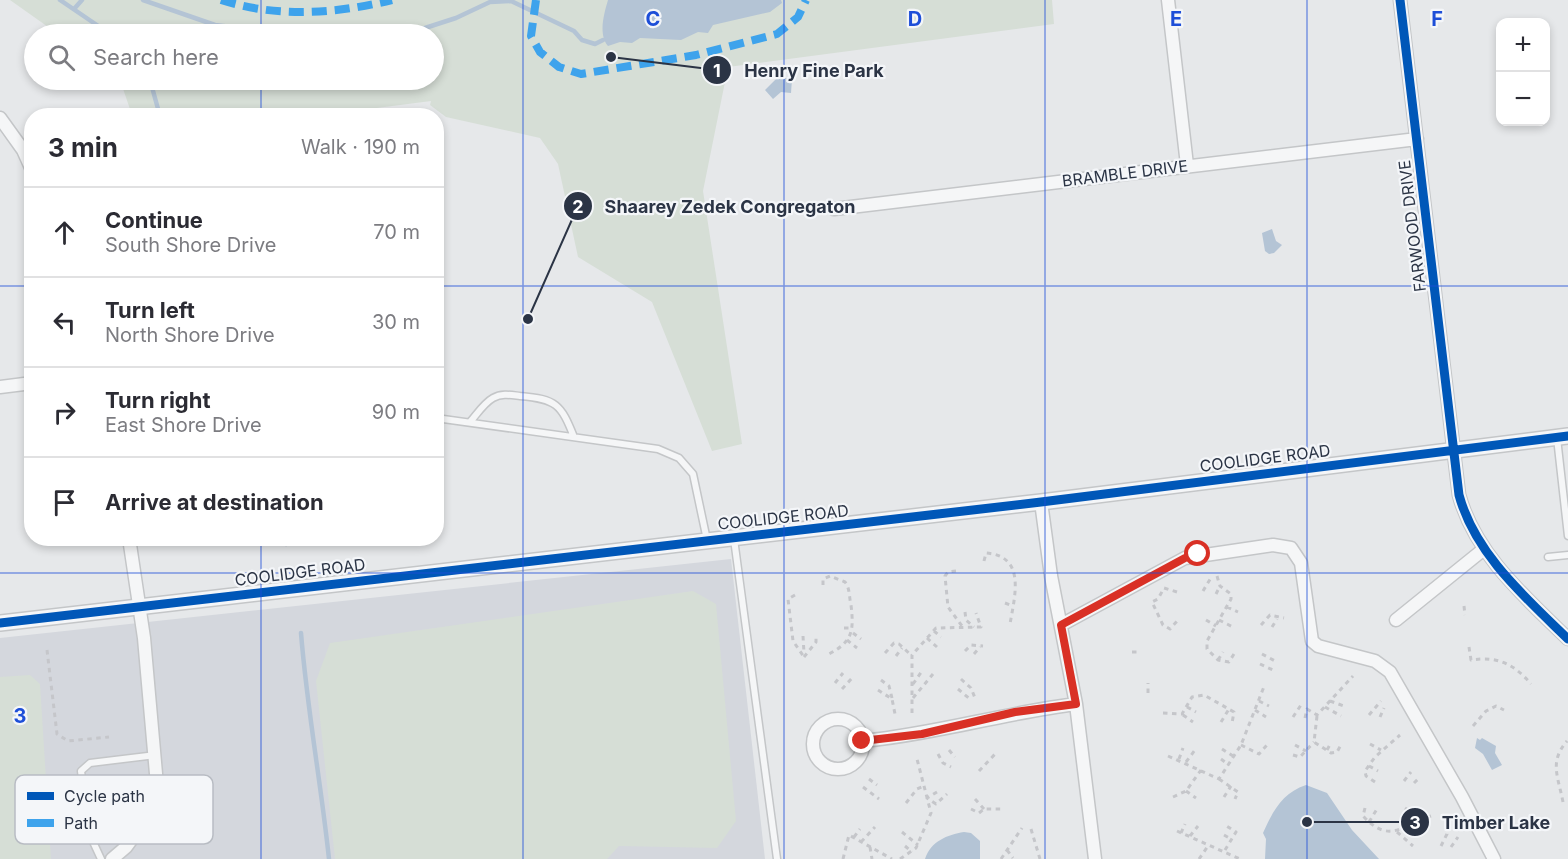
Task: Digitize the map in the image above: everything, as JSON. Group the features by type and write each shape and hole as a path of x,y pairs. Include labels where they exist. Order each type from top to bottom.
{"street":[{"path":"1168,0 1188,165"},
{"name":"FARWOOD DRIVE","path":"1400,0 1453,449 1463,510 1484,549 1568,639"},
{"path":"0,118 24,152"},
{"name":"BRAMBLE DRIVE","path":"834,209 1417,139"},
{"path":"0,387 24,384"},
{"name":"COOLIDGE ROAD","path":"0,623 1041,502 1562,437"},
{"path":"1041,502 1076,704 1095,859"},
{"path":"1061,625 1185,558 1273,545 1291,548 1301,563 1312,641 1318,646 1375,661 1390,672 1462,796 1494,859"},
{"path":"130,546 140,605 157,775"},
{"path":"1396,620 1484,549"},
{"path":"862,741 922,734 1015,712 1076,704"},
{"path":"834,719 850,722 856,727 862,741 859,757 846,767 829,767 822,763 814,749 813,741 820,726 834,719"},
{"path":"112,859 128,844"}],"lane":[{"path":"470,422 486,404 504,394 543,398 555,403 564,413 574,437"},
{"path":"444,419 658,449 679,458 693,474 707,540"},
{"path":"1562,437 1568,536"},
{"path":"734,538 777,859"},
{"path":"1548,557 1568,555"},
{"path":"82,775 81,771 90,763 156,755"},
{"path":"94,844 101,859"}],"path":[{"path":"984,561 986,553 1005,557 1011,563 1014,591 1010,624"},
{"path":"997,554 997,562"},
{"path":"956,571 948,572 946,584 948,607 963,627"},
{"path":"1203,591 1212,576"},
{"path":"1217,576 1220,586 1230,594 1227,607 1211,634 1207,649 1218,660 1229,662 1234,654"},
{"path":"823,585 826,577 840,580 848,585 853,630 847,640 827,655"},
{"path":"836,586 840,580"},
{"path":"946,584 954,583"},
{"path":"1216,594 1220,586"},
{"path":"1177,592 1164,588 1158,599 1152,602 1163,625 1170,629 1178,620"},
{"path":"1006,591 1014,591"},
{"path":"795,595 788,599 791,608 793,641 804,657"},
{"path":"1005,603 1013,606"},
{"path":"1464,606 1465,615"},
{"path":"1227,607 1238,612"},
{"path":"965,612 966,620 974,627"},
{"path":"912,712 912,656 936,628 981,627 976,613"},
{"path":"846,615 852,614"},
{"path":"1261,626 1270,615 1276,619 1284,618"},
{"path":"1163,625 1167,619"},
{"path":"1272,627 1276,619"},
{"path":"1206,620 1216,626"},
{"path":"1220,620 1233,627"},
{"path":"844,627 853,630 861,639"},
{"path":"934,631 941,637"},
{"path":"1204,631 1211,634"},
{"path":"803,636 804,657"},
{"path":"804,657 816,642 816,637"},
{"path":"927,638 937,647"},
{"path":"847,640 857,648"},
{"path":"885,653 894,644 903,647 912,656"},
{"path":"965,651 971,645 982,646 974,654"},
{"path":"896,656 903,647"},
{"path":"1469,647 1471,660 1488,657 1517,668 1531,684"},
{"path":"47,650 57,735 68,741 109,737"},
{"path":"1132,652 1137,652"},
{"path":"1218,660 1223,652"},
{"path":"1262,654 1277,662"},
{"path":"1260,664 1273,670"},
{"path":"912,685 922,671"},
{"path":"835,683 843,673"},
{"path":"912,698 933,674"},
{"path":"842,689 854,676"},
{"path":"1293,755 1299,757 1314,742 1317,715 1353,676"},
{"path":"958,689 973,699 971,688 961,679"},
{"path":"881,680 889,686 896,714"},
{"path":"1148,683 1148,693"},
{"path":"1220,779 1241,745 1256,710 1259,693 1265,684"},
{"path":"878,690 892,699"},
{"path":"1182,714 1192,697 1204,694 1235,715 1232,723"},
{"path":"1330,700 1344,706"},
{"path":"1258,701 1269,706"},
{"path":"1369,715 1380,701"},
{"path":"1293,717 1301,705"},
{"path":"1324,706 1341,716"},
{"path":"1473,726 1486,711 1496,706 1504,710"},
{"path":"1187,707 1196,712"},
{"path":"1380,717 1384,708"},
{"path":"1221,722 1228,709"},
{"path":"1305,718 1307,709 1317,715"},
{"path":"1256,710 1266,717"},
{"path":"1163,713 1182,714 1193,722"},
{"path":"1375,782 1366,776 1365,771 1375,757 1400,735"},
{"path":"1563,802 1555,760 1557,752 1567,741"},
{"path":"1314,742 1331,753 1337,752 1342,743"},
{"path":"1327,750 1331,742"},
{"path":"1253,749 1256,744"},
{"path":"1370,744 1382,750"},
{"path":"1241,745 1259,753 1267,745"},
{"path":"1295,745 1307,751"},
{"path":"1179,759 1183,748"},
{"path":"1222,749 1234,756"},
{"path":"949,750 955,757"},
{"path":"1186,762 1195,750"},
{"path":"979,771 996,753"},
{"path":"938,754 943,763 951,767"},
{"path":"1368,754 1375,757"},
{"path":"1168,756 1186,762 1231,786 1238,792 1235,799"},
{"path":"900,859 912,852 918,844 931,813 917,759"},
{"path":"1221,759 1229,765"},
{"path":"1368,766 1378,771"},
{"path":"1173,797 1186,791 1202,770"},
{"path":"1404,781 1411,772"},
{"path":"1414,783 1419,778"},
{"path":"869,779 877,785"},
{"path":"1191,784 1199,787"},
{"path":"906,803 917,789 924,786"},
{"path":"1224,797 1231,786"},
{"path":"863,787 879,798"},
{"path":"1186,791 1196,798"},
{"path":"921,801 937,792"},
{"path":"927,796 936,804 947,794"},
{"path":"975,799 984,809"},
{"path":"1365,808 1363,816 1387,832 1397,832 1411,822 1431,816"},
{"path":"1405,808 1420,819"},
{"path":"971,809 979,813 984,809 1002,809"},
{"path":"1369,822 1377,809"},
{"path":"1402,819 1411,822"},
{"path":"1181,833 1185,824"},
{"path":"1224,850 1236,832 1225,825"},
{"path":"1189,837 1198,826"},
{"path":"861,842 875,827"},
{"path":"1000,859 1022,828"},
{"path":"1402,828 1415,835"},
{"path":"1441,846 1447,834 1446,828"},
{"path":"854,838 860,829"},
{"path":"1031,830 1040,859"},
{"path":"1177,831 1240,859"},
{"path":"902,832 918,844"},
{"path":"1397,832 1413,846"},
{"path":"843,859 849,835 892,859"},
{"path":"1224,835 1231,839"},
{"path":"1452,847 1458,837"},
{"path":"905,846 912,852"},
{"path":"1199,859 1208,846"},
{"path":"870,847 872,859"},
{"path":"1007,850 1014,858"},
{"path":"880,852 881,859"}],"shaded area":[{"path":"10,0 1052,0 1054,24 728,67 703,191 742,444 712,451 652,302 578,257 558,164 540,138 446,117 444,108 434,108 430,105 431,101 377,108 130,108 123,90 444,90 444,24 44,24"},
{"path":"731,559 765,859 0,859 0,638"},
{"path":"693,591 716,604 736,821 717,848 619,846 607,859 335,859 316,681 330,643"},
{"path":"30,675 40,684 46,775 15,775 15,844 50,844 51,859 0,859 0,677"}],"water":[{"path":"608,0 781,0 782,3 770,12 713,25 708,33 698,32 681,40 640,38 632,43 620,42 608,46 603,30"},
{"path":"778,77 792,79 791,93 781,92 773,99 765,90"},
{"path":"1272,229 1276,241 1282,245 1274,253 1269,254 1265,251 1262,233"},
{"path":"1477,738 1480,740 1482,738 1496,746 1495,753 1502,765 1492,770 1483,754 1475,748"},
{"path":"1306,785 1327,793 1352,830 1379,859 1265,859 1266,839 1263,833 1271,817 1284,798"},
{"path":"964,832 971,833 980,841 980,859 925,859 935,843"}],"waterway":[{"path":"60,0 95,24"},
{"path":"74,9 82,0"},
{"path":"143,0 212,24"},
{"path":"437,24 490,2 511,1 574,31 582,40 595,44 603,40"},
{"path":"153,90 158,108"},
{"path":"301,633 329,859"}],"marked path":[{"path":"221,0 242,6 285,12 327,11 392,0"},
{"path":"536,0 531,36 540,52 559,67 581,74 696,55 777,34 798,17 806,0"}],"cycle path":[{"path":"1400,0 1459,495 1467,516 1489,555 1519,591 1568,639"},
{"path":"0,623 1041,502 1568,436"}],"place":[{"name":"Henry Fine Park","path":"611,57"},
{"name":"Shaarey Zedek Congregaton","path":"528,319"},
{"name":"Timber Lake","path":"1307,822"}],"route":[{"path":"862,741 922,734 1015,712 1076,704 1061,625 1185,558 1198,554"}]}
